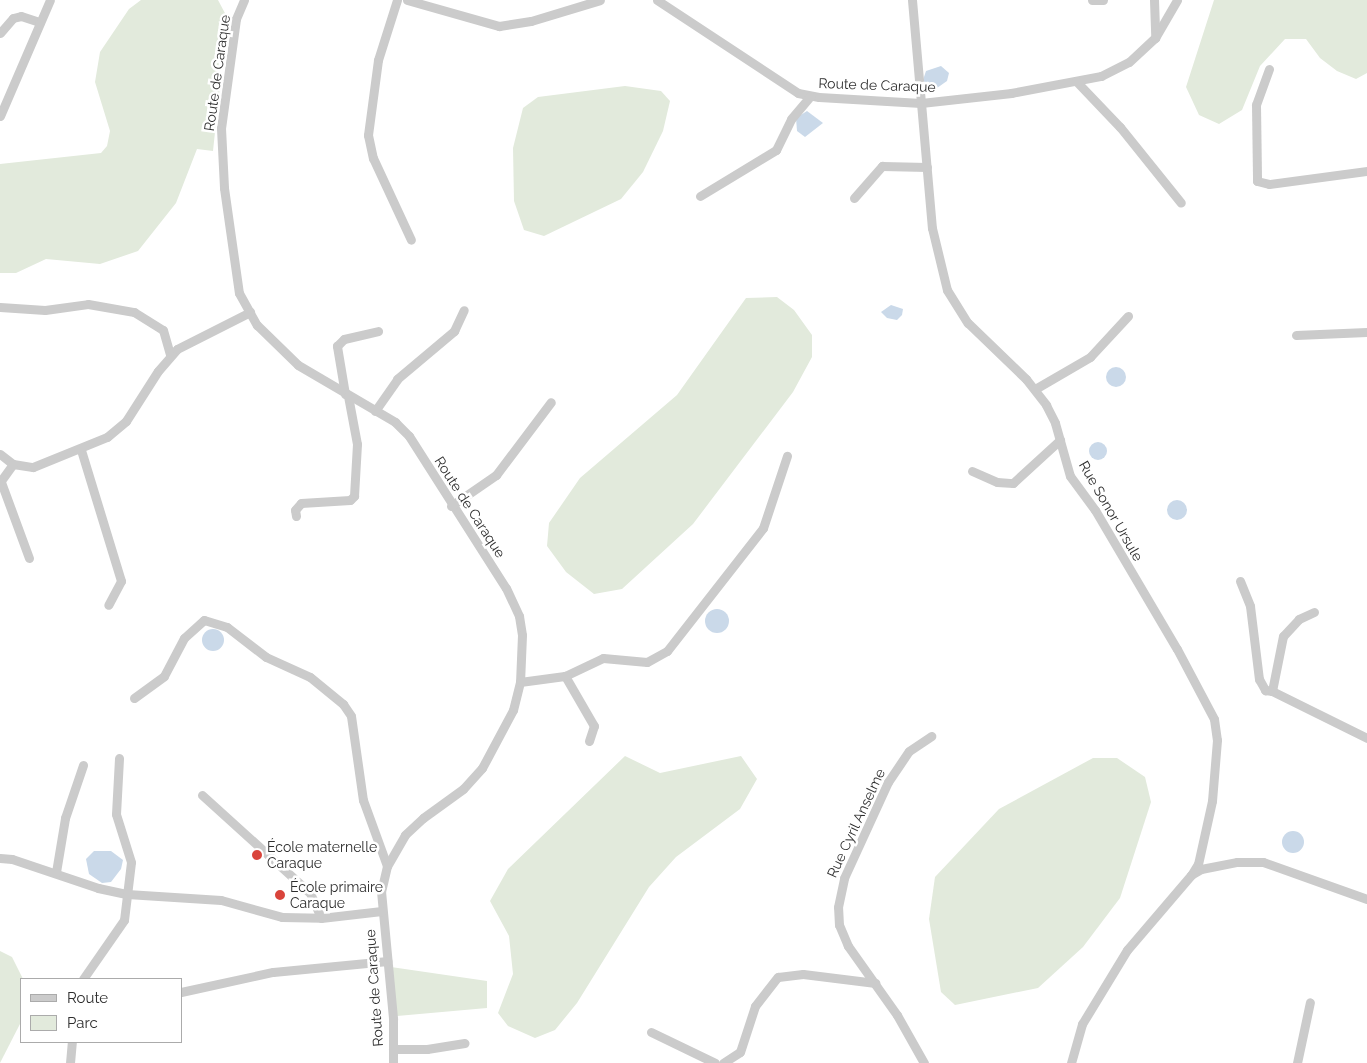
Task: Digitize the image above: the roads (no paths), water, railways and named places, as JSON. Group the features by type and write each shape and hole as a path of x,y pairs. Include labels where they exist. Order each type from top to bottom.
{"street":[{"path":"0,116 50,0"},
{"name":"Route de Caraque","path":"244,0 236,19 221,128 224,188 234,276 257,326 292,360 347,395 395,422 409,436 451,506 506,588 519,616 522,635 520,682 506,726 482,768 463,789 423,818 405,835 387,866 381,891 393,1063"},
{"path":"397,0 378,60 368,135 373,158 411,240"},
{"path":"406,0 499,26 524,23 600,0"},
{"name":"Route de Caraque","path":"657,0 681,13 777,82 810,96 921,103 1076,82 1113,71 1129,62 1155,38 1177,0"},
{"name":"Rue Sonor Ursule","path":"912,0 933,237 947,290 968,323 1035,389 1051,414 1070,476 1094,510 1177,649 1214,719 1217,740 1212,801 1198,864 1191,875"},
{"path":"1092,0 1103,0"},
{"path":"1154,0 1155,38"},
{"path":"0,33 13,18 21,16 40,22"},
{"path":"1269,69 1256,106 1257,181 1270,184 1367,171"},
{"path":"1076,82 1120,127 1180,203"},
{"path":"700,196 776,150 789,122 810,96"},
{"path":"854,198 882,166 927,167"},
{"path":"0,307 45,310 94,304 134,312 163,330 170,355"},
{"path":"375,411 397,379 454,331 464,310"},
{"path":"0,454 13,464 34,467 81,450 117,430 126,421 170,355 184,345 250,312"},
{"path":"1035,389 1090,357 1128,316"},
{"path":"296,516 295,510 301,503 350,500 354,496 357,444 338,343 378,331"},
{"path":"1296,335 1367,332"},
{"path":"451,506 496,475 551,402"},
{"path":"972,471 997,482 1013,483 1060,440"},
{"path":"81,450 121,581 108,605"},
{"path":"520,682 565,676 603,658 647,662 667,651 763,528 787,456"},
{"path":"13,464 0,482 29,558"},
{"path":"1240,581 1250,606 1260,679 1265,690 1272,691 1367,738"},
{"path":"1272,691 1283,636 1299,619 1314,612"},
{"path":"134,698 164,676 184,638 204,620 227,627 266,657 310,677 343,704 352,716 363,800 387,866"},
{"path":"565,676 594,726 589,741"},
{"name":"Rue Cyril Anselme","path":"924,1063 908,1032 854,956 838,925 841,888 895,770 909,750 931,736"},
{"path":"85,978 124,920 131,862 116,814 119,758"},
{"path":"56,872 66,818 83,765"},
{"path":"202,795 310,893 321,918"},
{"path":"0,858 56,872 98,888 127,894 222,900 282,917 321,918 382,911"},
{"path":"1071,1063 1082,1024 1127,950 1191,875 1201,869 1252,860 1367,899"},
{"path":"182,992 273,972 387,961"},
{"path":"724,1063 740,1052 755,1006 778,977 803,974 875,983"},
{"path":"1297,1063 1310,1002"},
{"path":"651,1032 715,1063"},
{"path":"70,1063 72,1043"},
{"path":"393,1049 427,1049 465,1043"}],"water":[{"path":"941,66 949,73 947,81 937,88 925,86 922,83 926,71"},
{"path":"807,111 823,123 805,137 797,131 796,118"},
{"path":"891,305 903,309 902,315 897,320 887,318 881,312"},
{"path":"1116,367 1123,370 1126,377 1123,384 1116,387 1109,384 1106,377 1109,370"},
{"path":"1094,442 1102,442 1107,447 1105,458 1094,460 1089,455 1089,447"},
{"path":"1177,500 1184,503 1187,510 1184,517 1177,520 1170,517 1167,510 1170,503"},
{"path":"717,609 725,613 729,621 725,629 717,633 709,629 705,621 709,613"},
{"path":"213,629 221,632 224,640 221,648 213,651 205,648 202,640 205,632"},
{"path":"1293,831 1303,838 1304,842 1297,852 1293,853 1283,846 1282,842 1289,832"},
{"path":"94,851 111,851 123,860 121,869 111,882 102,883 89,874 86,859"}],"place":[{"name":"École maternelle Caraque","path":"257,855"},
{"name":"École primaire Caraque","path":"280,895"}]}
